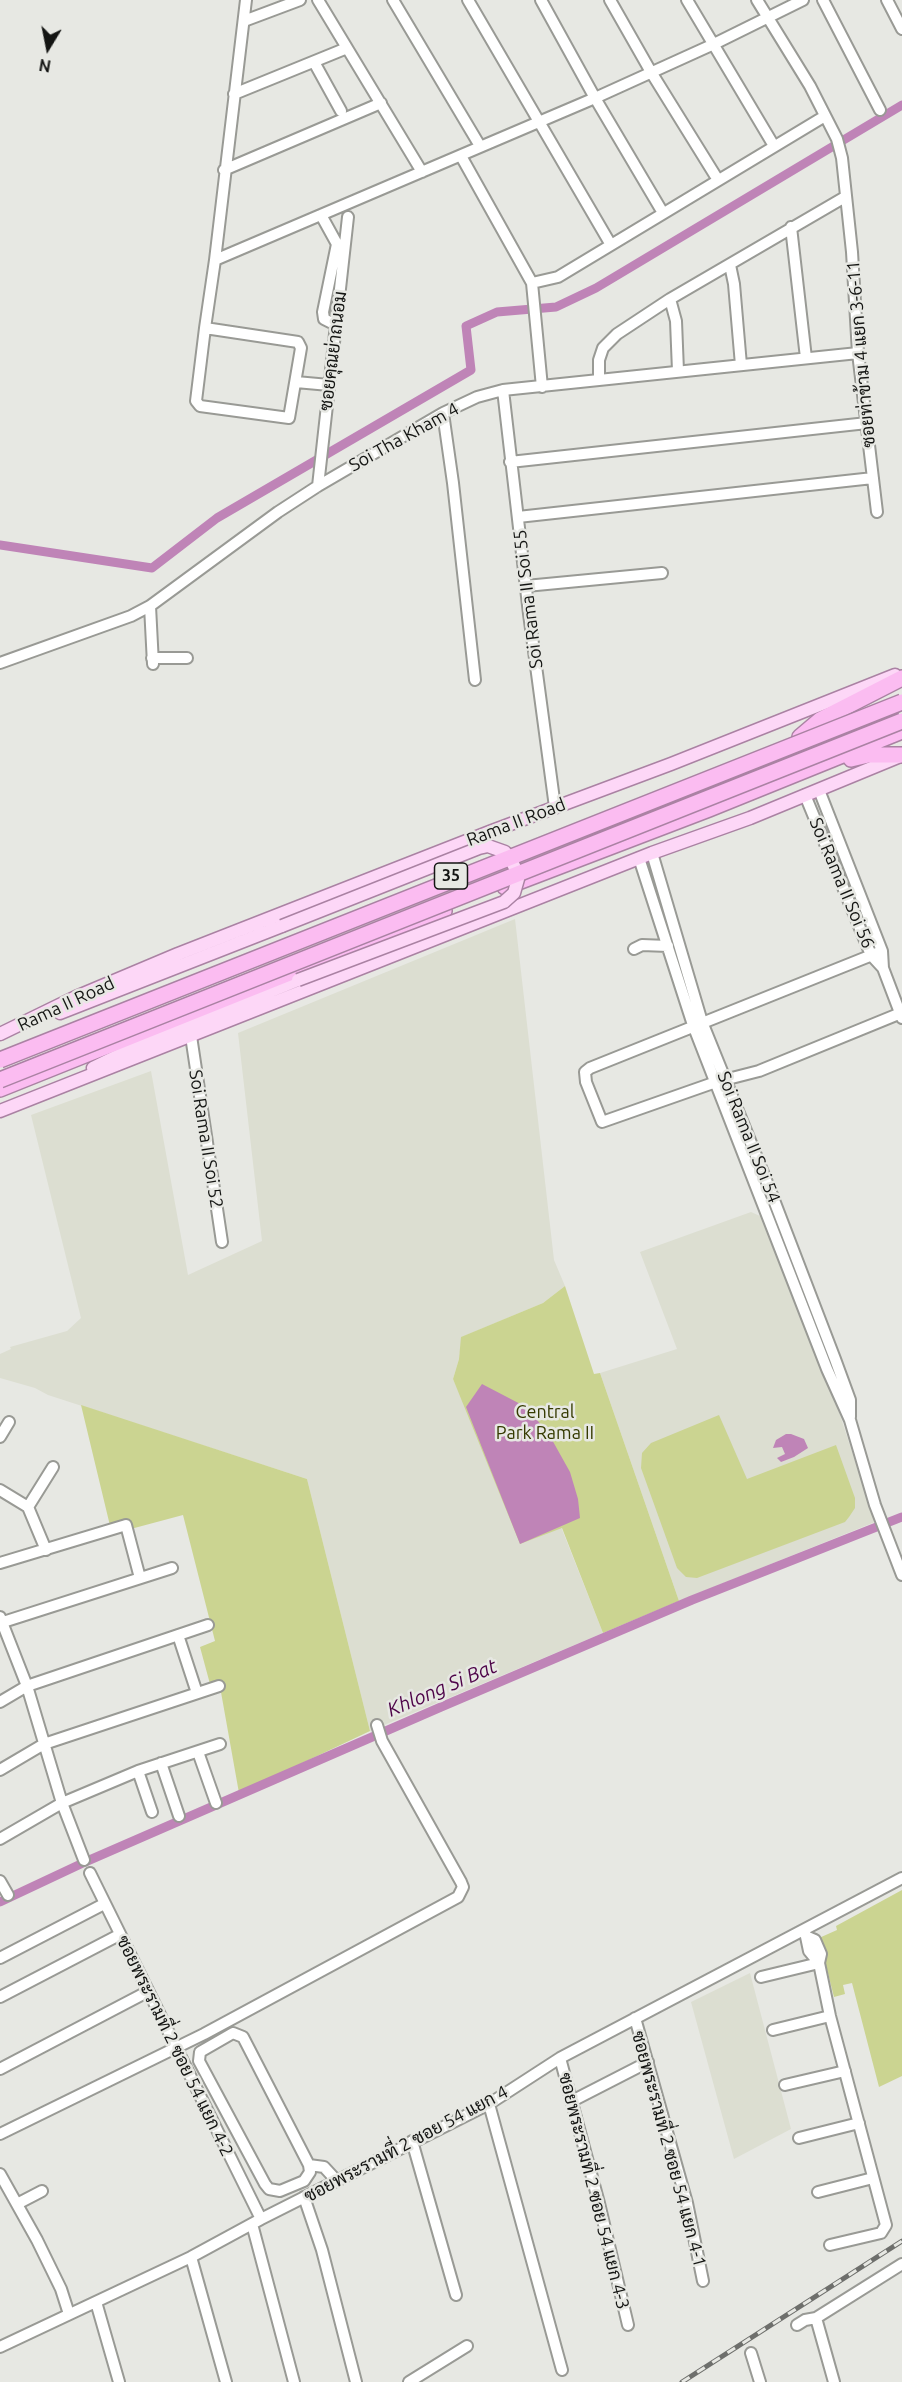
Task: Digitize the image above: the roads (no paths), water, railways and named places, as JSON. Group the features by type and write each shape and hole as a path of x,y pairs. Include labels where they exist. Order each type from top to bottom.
{"highway":[{"path":"800,737 820,720 902,678"},
{"name":"Rama II Road","path":"0,1058 902,696"},
{"path":"0,1058 902,702"},
{"path":"0,1080 902,722"},
{"name":"35","path":"0,1089 499,889 709,809 902,731"},
{"path":"818,765 868,755 902,755"}],"main road":[{"name":"Rama II Road","path":"5,1032 76,997 178,954 671,764 902,672"},
{"path":"0,1111 639,858 728,827 902,755"},
{"path":"5,1032 56,1015 479,848 488,846 505,852 517,872 514,893 504,902 298,980 116,1054 59,1087"}],"street":[{"path":"205,328 298,342 301,348 290,415 286,418 198,404 196,401 205,328 215,260 246,0"},
{"path":"244,21 300,0"},
{"path":"318,0 422,172"},
{"path":"393,0 480,147"},
{"path":"468,0 611,245"},
{"path":"541,0 594,98 663,213"},
{"path":"610,0 651,72 718,180"},
{"path":"687,0 774,147"},
{"path":"757,0 768,19"},
{"path":"823,0 880,110"},
{"path":"886,0 902,29"},
{"path":"215,260 594,98 768,19 797,1"},
{"name":"ซอยท่าข้าม 4 แยก 3-6-11","path":"768,19 810,86 837,139 842,158 852,252 858,353 877,512"},
{"path":"234,94 347,48"},
{"path":"314,62 341,111"},
{"path":"224,170 381,103"},
{"path":"532,283 558,277 825,116"},
{"path":"460,156 532,283 532,303 542,387"},
{"path":"598,380 599,360 603,348 617,334 670,299 846,196"},
{"path":"321,215 337,244 322,312 324,320 336,325"},
{"name":"ซอยคุณย่าถนอม","path":"318,486 348,217"},
{"path":"791,227 806,358"},
{"path":"730,265 734,284 741,365"},
{"path":"670,299 676,321 678,371"},
{"name":"Soi Tha Kham 4","path":"0,663 131,616 150,606 193,573 318,486 443,413 477,397 503,390 858,353"},
{"path":"296,382 329,385"},
{"name":"Soi Rama II Soi 55","path":"503,390 510,462 555,807"},
{"path":"443,413 475,680"},
{"path":"510,462 867,423"},
{"path":"518,517 873,478"},
{"path":"526,586 662,573"},
{"path":"150,606 153,661 187,658"},
{"name":"Soi Rama II Soi 56","path":"819,790 901,1016"},
{"name":"Soi Rama II Soi 56","path":"805,795 877,953"},
{"name":"Soi Rama II Soi 54","path":"652,853 698,1024"},
{"name":"Soi Rama II Soi 54","path":"639,858 668,946 698,1024 796,1274 850,1400 850,1420 875,1505 902,1575"},
{"path":"634,949 642,945 668,946"},
{"path":"877,953 590,1068 585,1072 586,1082 602,1122 721,1081 759,1071 901,1016"},
{"name":"Soi Rama II Soi 52","path":"191,1036 222,1242"},
{"path":"0,1437 9,1422"},
{"path":"28,1507 53,1467"},
{"path":"0,1490 28,1507 46,1550"},
{"path":"0,1563 126,1525 140,1578"},
{"path":"84,1860 62,1803 27,1686 1,1621 171,1568"},
{"path":"0,1702 27,1686 208,1625"},
{"path":"178,1635 197,1693"},
{"path":"0,1770 44,1744 219,1686"},
{"path":"0,2134 175,2049 454,1900 462,1892 461,1882 382,1741 377,1725"},
{"path":"0,1839 62,1803 138,1771 220,1744"},
{"path":"198,1752 216,1803"},
{"path":"161,1763 179,1816"},
{"path":"138,1771 152,1812"},
{"name":"ซอยพระรามที่ 2 ซอย 54 แยก 4-2","path":"90,1873 256,2221 294,2382"},
{"name":"ซอยพระรามที่ 2 ซอย 54 แยก 4","path":"0,2348 191,2257 256,2221 489,2104 560,2058 635,2018 806,1934 902,1878"},
{"path":"0,1881 8,1895"},
{"path":"0,1958 104,1904"},
{"path":"806,1934 807,1945 819,1963 830,2016 886,2222 881,2233 830,2245"},
{"path":"0,1997 119,1935"},
{"path":"761,1977 819,1963"},
{"path":"0,2069 147,1992"},
{"path":"773,2031 830,2016"},
{"name":"ซอยพระรามที่ 2 ซอย 54 แยก 4-1","path":"635,2018 687,2203 703,2281"},
{"path":"234,2033 243,2037 309,2165 310,2172 304,2181 280,2191 269,2190 201,2065 200,2052 234,2033"},
{"name":"ซอยพระรามที่ 2 ซอย 54 แยก 4-3","path":"560,2058 628,2325"},
{"path":"572,2101 648,2062"},
{"path":"785,2085 845,2071"},
{"path":"489,2104 562,2370"},
{"path":"799,2138 859,2123"},
{"path":"412,2141 428,2189 456,2295"},
{"path":"309,2165 324,2167 336,2180"},
{"path":"0,2174 61,2289 69,2314"},
{"path":"818,2192 873,2178"},
{"path":"16,2204 42,2191"},
{"path":"304,2197 322,2250 356,2382"},
{"path":"191,2257 226,2382"},
{"path":"797,2325 805,2319 816,2318 902,2264"},
{"path":"96,2302 119,2382"},
{"path":"816,2318 834,2382"},
{"path":"409,2382 467,2346"},
{"path":"751,2353 760,2382"}],"waterway":[{"path":"0,545 152,568 217,518 471,370 466,326 497,312 556,307 596,288 902,105"},
{"name":"Khlong Si Bat","path":"0,1902 85,1862 441,1707 692,1600 902,1517"}],"railway":[{"path":"682,2382 902,2241"}],"park label":[{"name":"Central Park Rama II","path":"545,1422"}]}
